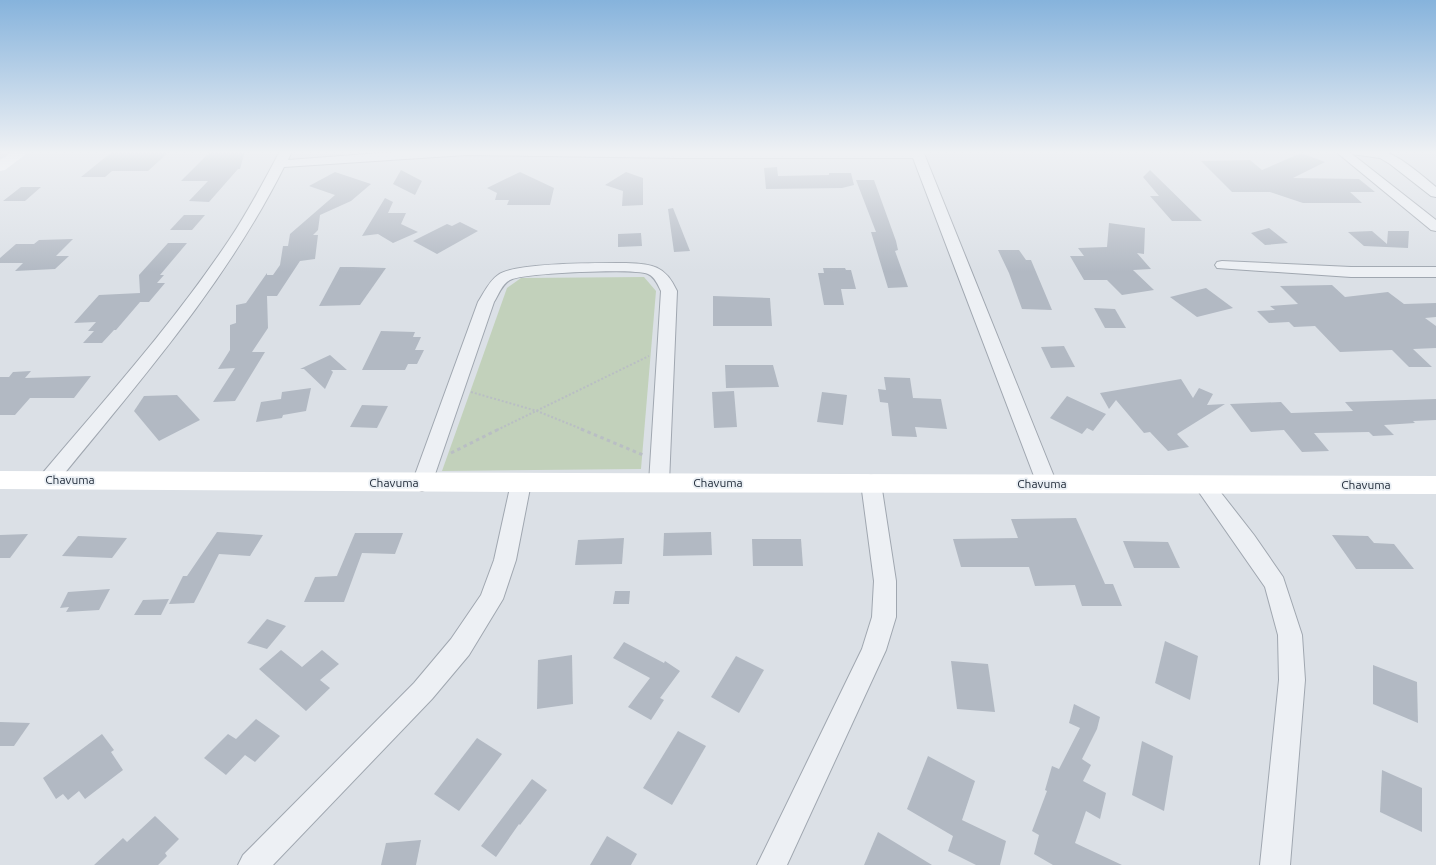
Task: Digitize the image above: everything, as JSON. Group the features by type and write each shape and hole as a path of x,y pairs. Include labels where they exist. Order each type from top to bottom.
{"street":[{"path":"48,480 197,298 252,216 265,191"},
{"path":"932,191 1047,484"},
{"path":"1392,191 1436,227"},
{"path":"1222,265 1351,272 1436,272"},
{"path":"426,474 486,302 497,283 506,276 533,270 634,267 652,270 663,279 669,291 659,472"},
{"name":"Chavuma","path":"0,480 426,474 521,484 659,472 871,483 1436,486"},
{"path":"772,865 874,650 884,618 885,581 871,483"},
{"path":"253,865 423,691 460,647 491,599 505,560 521,484"},
{"path":"1204,485 1246,541 1275,584 1290,635 1292,680 1275,865"}],"path":[{"path":"426,474 537,411 666,348"},
{"path":"456,388 537,411 659,472"}],"green space":[{"path":"644,277 656,291 641,469 442,471 507,288 521,278"}],"building":[{"path":"15,191 36,191 25,201 3,201"},
{"path":"198,191 218,191 209,202 189,201"},
{"path":"325,191 362,191 351,201 320,215 318,230 313,235 318,235 315,259 300,261 277,296 267,296 268,328 252,352 265,352 235,401 213,402 235,368 218,369 230,350 230,325 236,323 236,305 246,303 267,273 267,275 273,275 280,265 283,246 288,246 290,234 335,195"},
{"path":"408,191 417,191 415,195"},
{"path":"494,191 553,191 550,205 507,205 509,200 495,200 497,193"},
{"path":"623,191 643,191 643,205 622,206"},
{"path":"860,191 878,191 896,241 898,250 895,251 908,287 888,288 871,232 876,232"},
{"path":"1155,191 1172,191 1202,221 1172,221 1150,196 1159,196"},
{"path":"1231,191 1375,192 1350,192 1362,203 1303,203 1270,192"},
{"path":"385,198 393,202 388,213 406,213 401,224 418,232 393,243 378,234 362,236"},
{"path":"673,208 690,251 674,252 668,209"},
{"path":"184,215 205,215 192,230 170,230"},
{"path":"460,222 478,231 437,254 413,241 447,224 452,226"},
{"path":"1109,223 1145,228 1144,254 1137,253 1151,269 1133,270 1154,290 1122,295 1107,280 1084,280 1070,256 1084,256 1078,248 1107,247"},
{"path":"1269,228 1288,243 1265,245 1251,233"},
{"path":"1372,231 1387,244 1388,231 1409,231 1408,248 1364,246 1348,232"},
{"path":"641,233 642,246 618,247 618,234"},
{"path":"73,239 56,256 69,256 55,269 15,271 23,263 0,263 0,258 16,244 34,244 39,240"},
{"path":"168,243 187,243 160,275 164,275 157,283 165,283 149,302 140,302 116,330 114,330 102,343 83,343 94,331 88,331 96,322 74,323 99,295 140,293 139,275"},
{"path":"998,250 1019,250 1026,260 1031,260 1052,310 1022,309 1009,273"},
{"path":"340,267 386,268 360,305 319,306"},
{"path":"823,268 845,268 846,270 851,270 856,289 841,289 844,305 824,305 818,273 824,273"},
{"path":"1332,285 1345,297 1388,292 1404,304 1436,303 1436,317 1425,318 1436,326 1436,348 1413,349 1432,367 1409,367 1392,350 1340,352 1315,326 1294,327 1289,322 1269,323 1257,311 1275,310 1270,306 1298,304 1280,286"},
{"path":"1206,288 1233,308 1197,317 1170,297"},
{"path":"713,296 770,298 772,326 713,326"},
{"path":"1094,308 1115,309 1126,328 1105,328"},
{"path":"381,331 415,332 413,337 421,337 415,350 424,350 417,364 408,364 405,370 362,370"},
{"path":"1064,346 1075,367 1051,368 1041,347"},
{"path":"330,355 347,370 331,370 333,372 325,389 304,369 300,369"},
{"path":"725,365 773,365 779,387 726,388"},
{"path":"31,371 25,378 91,376 74,398 30,398 15,415 0,415 0,377 9,377 13,372"},
{"path":"884,377 910,378 913,398 941,399 947,429 915,427 917,437 892,436 888,403 880,402 878,389 886,390"},
{"path":"1181,379 1193,398 1199,388 1213,394 1207,405 1225,404 1177,434 1189,447 1168,451 1150,432 1144,433 1116,400 1109,409 1100,393"},
{"path":"311,388 306,411 283,415 282,418 256,422 261,402 281,399 282,392"},
{"path":"734,391 737,427 714,428 712,392"},
{"path":"822,392 847,395 843,425 817,422"},
{"path":"177,395 200,420 159,441 134,411 144,396"},
{"path":"1067,396 1106,414 1093,431 1087,428 1082,434 1050,418"},
{"path":"1436,399 1436,420 1413,421 1415,423 1384,425 1394,435 1373,436 1369,432 1314,433 1329,451 1302,452 1284,430 1251,432 1230,404 1281,402 1291,413 1353,411 1345,402"},
{"path":"362,405 388,406 377,428 350,427"},
{"path":"1076,518 1105,584 1113,584 1122,606 1082,606 1075,585 1035,586 1029,567 961,567 953,539 1018,538 1011,519"},
{"path":"217,532 263,535 250,556 219,554 194,603 169,604 183,576 187,576"},
{"path":"711,532 712,555 663,556 664,533"},
{"path":"355,533 403,533 395,554 362,553 344,602 304,602 315,577 337,576"},
{"path":"28,534 10,558 0,558 0,535"},
{"path":"1332,535 1368,536 1374,543 1394,544 1414,569 1356,569"},
{"path":"78,536 127,538 112,558 62,556"},
{"path":"624,538 622,564 575,565 578,540"},
{"path":"752,539 801,539 803,566 753,566"},
{"path":"1123,541 1168,542 1180,568 1134,568"},
{"path":"110,589 99,610 66,612 69,607 60,608 68,592"},
{"path":"615,591 630,591 629,604 613,604"},
{"path":"169,599 161,615 134,615 143,600"},
{"path":"267,619 286,626 267,649 247,643"},
{"path":"1165,641 1198,656 1190,700 1155,683"},
{"path":"624,642 664,663 665,661 680,671 660,698 664,700 651,720 628,707 650,678 613,658"},
{"path":"281,650 302,667 322,650 339,664 320,680 330,688 306,711 259,669"},
{"path":"572,655 573,704 537,709 538,660"},
{"path":"736,656 764,670 739,713 711,697"},
{"path":"951,661 988,664 995,712 957,709"},
{"path":"1373,665 1417,682 1418,723 1373,704"},
{"path":"1074,704 1100,717 1097,729 1082,759 1091,765 1083,781 1106,793 1100,819 1086,811 1075,843 1122,865 1053,865 1034,854 1039,835 1032,831 1047,791 1045,790 1052,766 1059,769 1080,728 1069,723"},
{"path":"256,719 280,736 255,762 245,755 226,775 204,758 228,734 236,739"},
{"path":"0,722 30,723 14,746 0,746"},
{"path":"678,731 706,746 672,805 643,788"},
{"path":"102,734 114,750 111,752 123,770 85,799 79,791 68,800 63,794 56,799 43,778"},
{"path":"477,738 502,754 459,811 434,794"},
{"path":"1142,741 1173,756 1164,811 1132,795"},
{"path":"928,756 975,781 962,820 1006,841 1000,865 976,865 948,851 953,836 907,809"},
{"path":"1382,770 1422,788 1422,832 1380,812"},
{"path":"532,779 547,790 520,825 519,824 496,857 481,846"},
{"path":"155,816 179,839 165,853 167,856 158,865 94,865 123,838 127,842"},
{"path":"878,832 932,865 864,865"},
{"path":"607,836 637,854 631,865 590,865"},
{"path":"421,840 416,865 381,865 386,843"}]}
